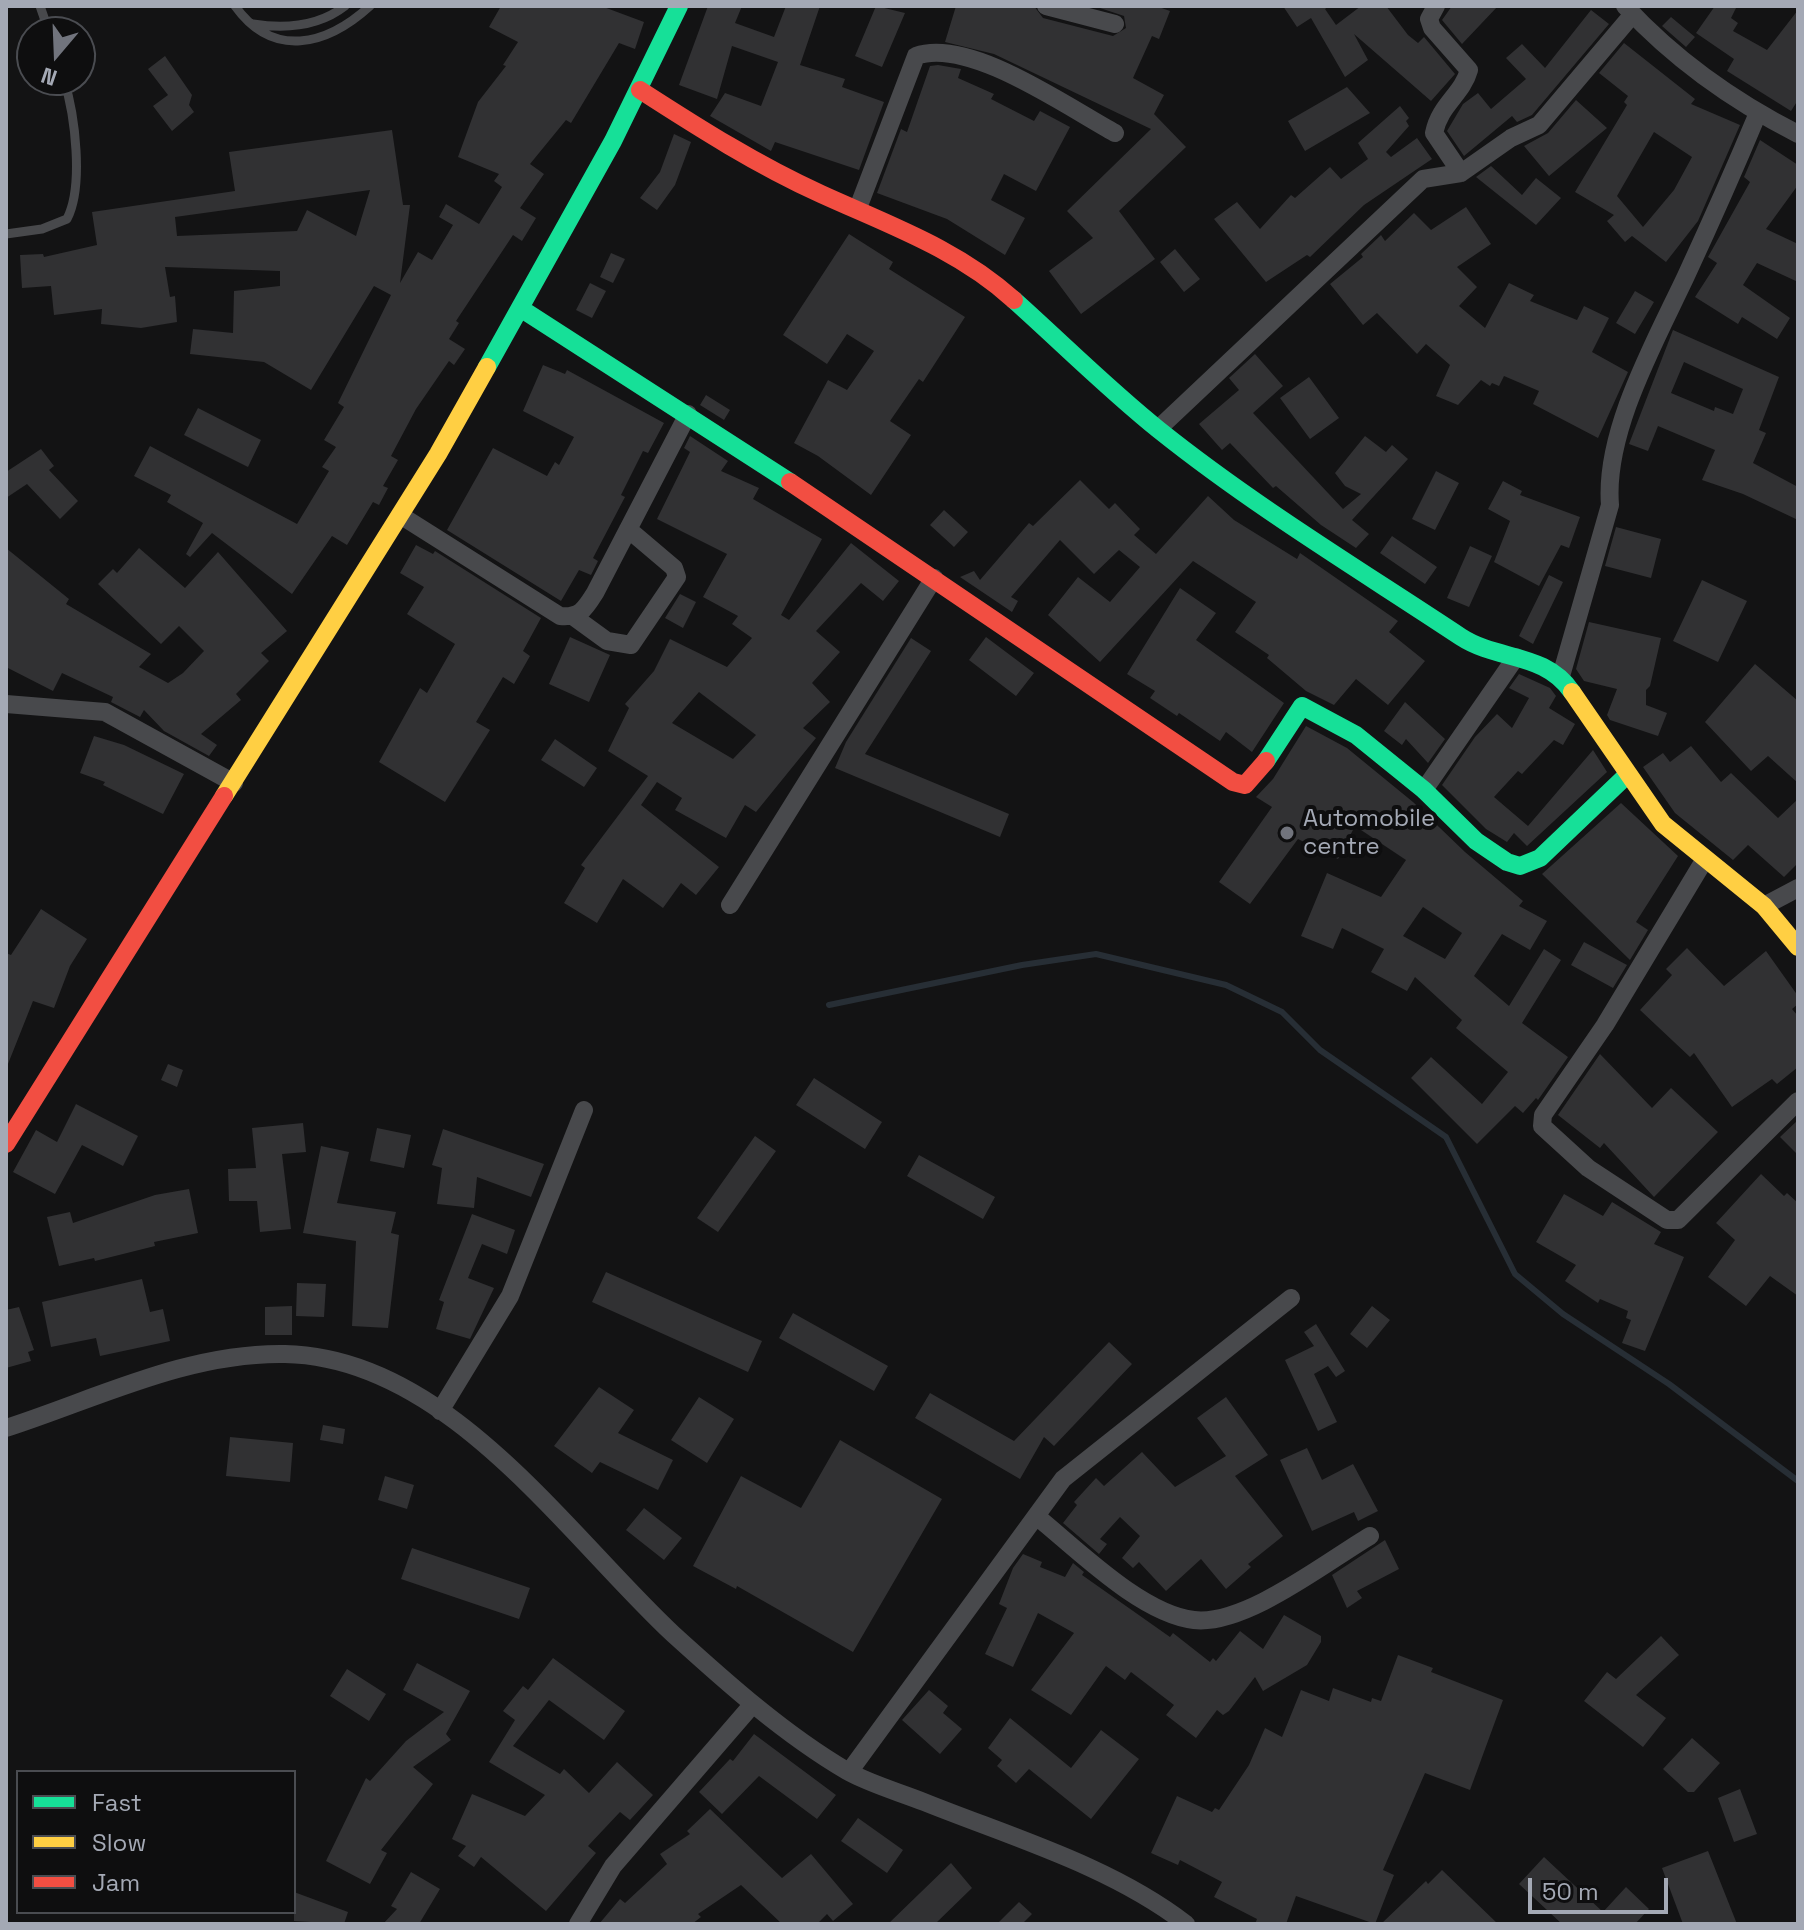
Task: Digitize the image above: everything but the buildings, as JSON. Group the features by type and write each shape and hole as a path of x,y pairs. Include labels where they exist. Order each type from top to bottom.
{"street":[{"path":"6,1144 400,515 520,308 640,90 679,6"},
{"path":"1046,6 1115,24"},
{"path":"1436,6 1429,19 1432,28 1469,70 1466,79 1441,110 1434,133 1461,173"},
{"path":"1158,429 1423,179 1461,173 1511,138 1539,125 1629,10 1670,52 1758,113 1798,134"},
{"path":"858,208 916,56 932,50 970,58 1115,133"},
{"path":"640,90 735,151 820,194 922,237 1001,288 1158,429 1297,530 1472,644 1537,662 1561,676 1663,824 1764,906 1798,947"},
{"path":"1561,676 1610,505 1608,476 1614,448 1654,346 1758,113"},
{"path":"520,308 688,414 1233,782 1245,785 1255,779 1284,725 1302,706 1356,735 1424,790 1476,841 1507,862 1520,866 1540,858 1627,775"},
{"path":"574,617 585,610 595,593 688,414"},
{"path":"400,515 560,616 574,617 607,641 631,645 672,589 677,577 674,568 628,529"},
{"path":"730,905 934,578"},
{"path":"1424,790 1516,657"},
{"path":"6,704 105,712 234,783"},
{"path":"1705,859 1605,1025 1543,1115 1542,1126 1588,1168 1667,1220 1678,1220 1798,1101"},
{"path":"1764,906 1798,888"},
{"path":"440,1411 474,1360 510,1296 584,1110"},
{"path":"849,1772 1036,1516 1078,1464 1291,1298"},
{"path":"6,1428 166,1372 285,1354 335,1360 414,1393 465,1428 557,1514 673,1634 753,1704 849,1772 1076,1863 1160,1904 1186,1924"},
{"path":"1036,1516 1126,1588 1167,1612 1194,1620 1224,1617 1255,1605 1370,1536"},
{"path":"578,1924 613,1866 753,1704"}],"lane":[{"path":"235,6 274,41 293,42 336,29 370,6"},
{"path":"253,24 284,29 320,19 345,6"},
{"path":"6,234 67,219 74,205 78,180 66,96"}],"waterway":[{"path":"829,1005 1022,965 1096,954 1226,985 1282,1012 1320,1050 1446,1137 1515,1274 1563,1314 1669,1384 1798,1481"}],"traffic: fast":[{"path":"487,367 613,141 679,6"},
{"path":"1014,300 1140,415 1232,485 1461,637 1475,645 1535,663 1561,679 1572,692"},
{"path":"520,308 790,482"},
{"path":"1266,761 1302,706 1356,735 1424,790 1476,841 1507,862 1520,866 1540,858 1627,775"}],"traffic: slow":[{"path":"224,796 438,454 487,367"},
{"path":"1572,692 1663,824 1764,906 1798,947"}],"traffic: jam":[{"path":"640,90 774,171 946,252 970,266 1014,300"},
{"path":"790,482 1233,782 1245,785 1266,761"},
{"path":"6,1144 224,796"}],"place":[{"name":"Automobile centre","path":"1287,833"}]}
